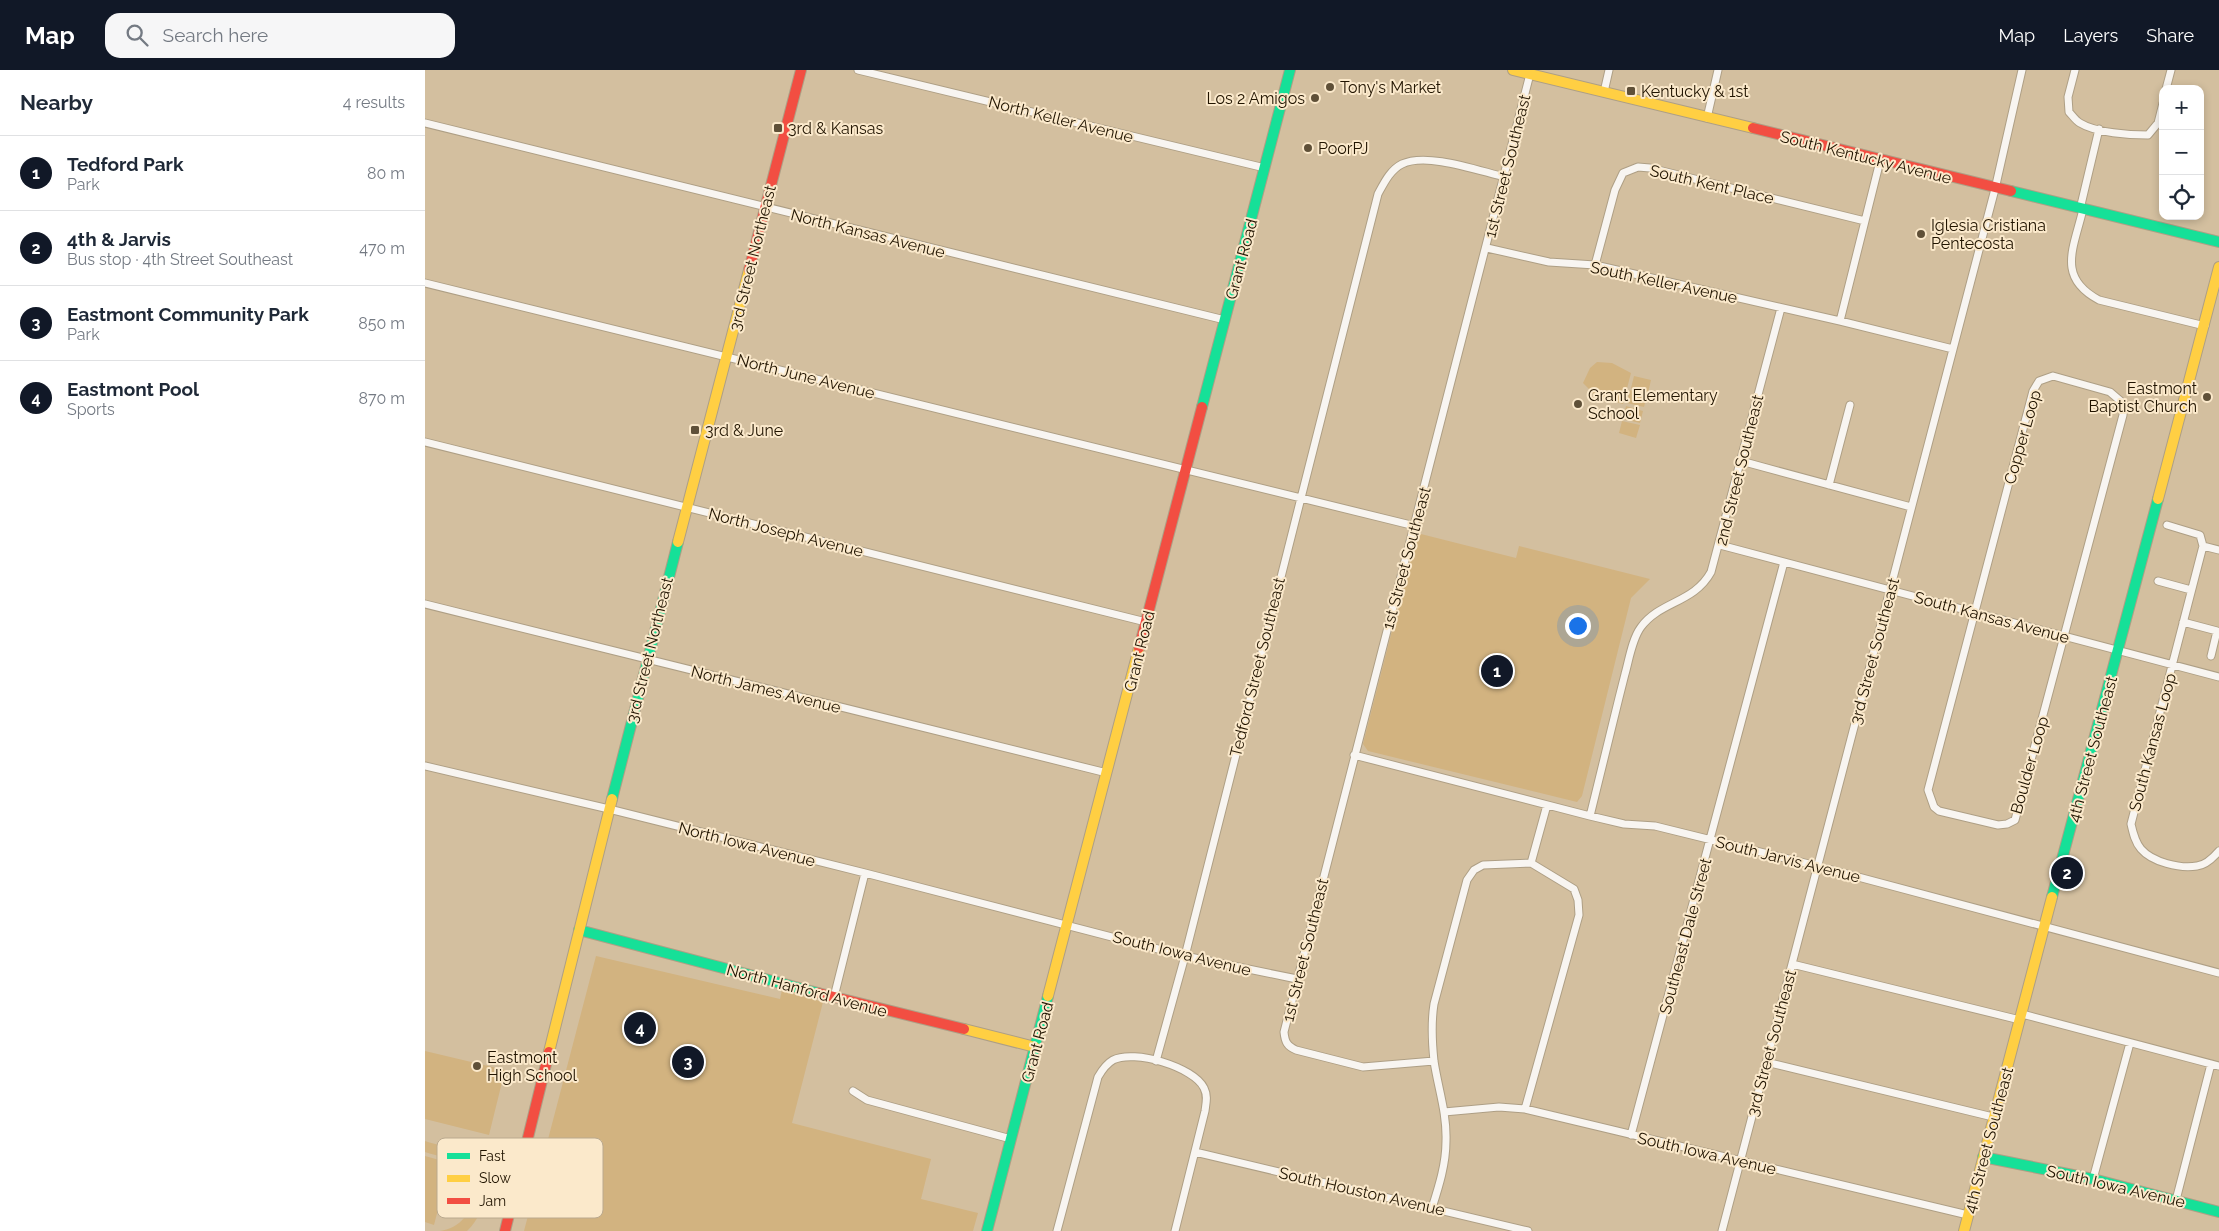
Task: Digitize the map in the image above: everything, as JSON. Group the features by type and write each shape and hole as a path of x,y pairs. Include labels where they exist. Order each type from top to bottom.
{"street":[{"name":"3rd Street Northeast","path":"528,1138 685,508 727,357 801,70"},
{"name":"North Keller Avenue","path":"858,70 1265,168"},
{"name":"Grant Road","path":"987,1231 1290,70"},
{"name":"South Kentucky Avenue","path":"1513,70 1880,161 2219,242"},
{"path":"1604,92 1609,70"},
{"path":"1707,118 1718,70"},
{"name":"3rd Street Southeast","path":"1722,1231 1995,189 2022,70"},
{"path":"2075,70 2068,97 2069,112 2080,123 2099,129 2132,135 2148,135 2159,119"},
{"path":"2167,85 2171,70"},
{"name":"1st Street Southeast","path":"1434,1061 1363,1067 1296,1050 1289,1047 1285,1042 1285,1023 1487,248 1530,74"},
{"name":"North Kansas Avenue","path":"425,123 1225,320"},
{"path":"2099,129 2072,257 2071,271 2077,283 2086,293 2099,300 2205,326"},
{"name":"Tedford Street Southeast","path":"1156,1061 1185,956 1378,194 1389,176 1402,164 1418,160 1435,161 1505,177"},
{"path":"1840,321 1880,161"},
{"name":"South Kent Place","path":"1595,265 1615,190 1623,174 1638,167 1650,168 1865,222"},
{"name":"South Keller Avenue","path":"1487,248 1549,262 1595,265 1781,308"},
{"name":"4th Street Southeast","path":"1964,1231 2205,326 2219,267"},
{"name":"North June Avenue","path":"425,283 1415,526"},
{"path":"1781,308 1953,349"},
{"name":"2nd Street Southeast","path":"1590,816 1618,702 1638,631 1655,613 1690,595 1705,583 1711,572 1720,545 1781,308"},
{"name":"Copper Loop","path":"1976,613 2033,391 2039,381 2053,376 2110,392 2124,404 2123,415 2064,637"},
{"path":"1829,485 1850,405"},
{"name":"North Joseph Avenue","path":"425,442 1146,622"},
{"path":"1741,461 1911,507"},
{"path":"2167,525 2200,535 2203,546 2172,664"},
{"name":"South Kansas Avenue","path":"1720,545 2119,650"},
{"path":"2203,546 2219,550"},
{"name":"Southeast Dale Street","path":"1631,1135 1784,562"},
{"path":"2158,581 2191,590"},
{"name":"North James Avenue","path":"425,604 1107,773"},
{"name":"Boulder Loop","path":"1976,613 1928,790 1934,807 1939,810 1998,825 2007,824 2015,820 2064,637"},
{"path":"2183,622 2217,631 2211,656"},
{"name":"South Kansas Loop","path":"2119,650 2219,677"},
{"name":"South Kansas Loop","path":"2172,664 2132,817 2133,834 2142,851 2150,856 2185,866 2206,864 2219,851"},
{"name":"South Jarvis Avenue","path":"1354,755 1590,816 1624,824 1655,826 1817,866 2219,972"},
{"name":"North Iowa Avenue","path":"425,766 609,809 1067,924"},
{"path":"1531,863 1547,805"},
{"path":"1432,1208 1445,1160 1446,1140 1444,1112 1434,1061 1431,1023 1434,1004 1467,880 1474,870 1483,865 1531,863 1574,889 1579,900 1579,915 1525,1109"},
{"path":"834,997 865,873"},
{"name":"South Iowa Avenue","path":"1067,924 1185,956 1297,979"},
{"name":"North Hanford Avenue","path":"579,930 834,997 1035,1047"},
{"path":"1792,964 2131,1043 2215,1065 2176,1200"},
{"path":"2093,1179 2131,1043"},
{"path":"1057,1231 1098,1077 1104,1067 1113,1060 1123,1057 1156,1061 1191,1074 1204,1088 1207,1100 1175,1231"},
{"path":"1766,1062 1993,1117"},
{"path":"853,1091 867,1100 1011,1139"},
{"name":"South Iowa Avenue","path":"1444,1112 1499,1106 1525,1109 1968,1215"},
{"name":"South Houston Avenue","path":"1195,1152 1528,1231"},
{"name":"South Iowa Avenue","path":"1983,1156 2093,1179 2219,1212"},
{"name":"3rd Street Northeast","path":"505,1231 508,1218"}],"shaded area":[{"path":"1597,362 1612,363 1631,373 1623,404 1597,397 1583,383 1590,368"},
{"path":"1634,376 1651,380 1648,393 1631,388"},
{"path":"1630,390 1647,395 1644,407 1627,403"},
{"path":"1626,406 1643,411 1640,423 1623,419"},
{"path":"1622,421 1640,425 1636,438 1619,433"},
{"path":"1417,533 1516,558 1519,546 1650,579 1631,598 1582,796 1577,802 1368,751 1363,744"},
{"path":"596,956 780,999 782,990 823,1002 792,1123 931,1159 921,1199 978,1213 973,1231 524,1231 527,1218 603,1218 603,1138 548,1138"},
{"path":"425,1051 505,1070 489,1135 425,1119"},
{"path":"425,1141 437,1144 437,1156 425,1152"},
{"path":"425,1156 437,1159 437,1213 434,1225 425,1222"},
{"path":"464,1218 477,1218 467,1231 440,1231 451,1228"}],"traffic: fast":[{"path":"1202,407 1290,70"},
{"path":"2011,191 2219,242"},
{"path":"2052,897 2158,499"},
{"path":"612,799 678,542"},
{"path":"579,930 818,993"},
{"path":"987,1231 1048,996"},
{"path":"1983,1157 2093,1179 2219,1212"}],"traffic: slow":[{"path":"1513,70 1753,128"},
{"path":"2158,499 2219,267"},
{"path":"678,542 749,270"},
{"path":"1048,996 1139,648"},
{"path":"549,1052 612,799"},
{"path":"1964,1231 2052,897"},
{"path":"964,1029 1035,1047"}],"traffic: jam":[{"path":"749,270 801,70"},
{"path":"1753,128 2011,191"},
{"path":"1139,648 1202,407"},
{"path":"818,993 964,1029"},
{"path":"528,1138 549,1052"},
{"path":"505,1231 508,1218"}],"place":[{"name":"Tony's Market","path":"1330,87"},
{"name":"Kentucky & 1st","path":"1631,91"},
{"name":"Los 2 Amigos","path":"1315,98"},
{"name":"3rd & Kansas","path":"778,128"},
{"name":"PoorPJ","path":"1308,148"},
{"name":"Iglesia Cristiana Pentecosta","path":"1921,234"},
{"name":"Eastmont Baptist Church","path":"2207,397"},
{"name":"Grant Elementary School","path":"1578,404"},
{"name":"3rd & June","path":"695,430"},
{"name":"Tedford Park","path":"1497,671"},
{"name":"4th & Jarvis","path":"2067,873"},
{"name":"Eastmont Pool","path":"640,1028"},
{"name":"Eastmont Community Park","path":"688,1062"},
{"name":"Eastmont High School","path":"477,1066"}]}
